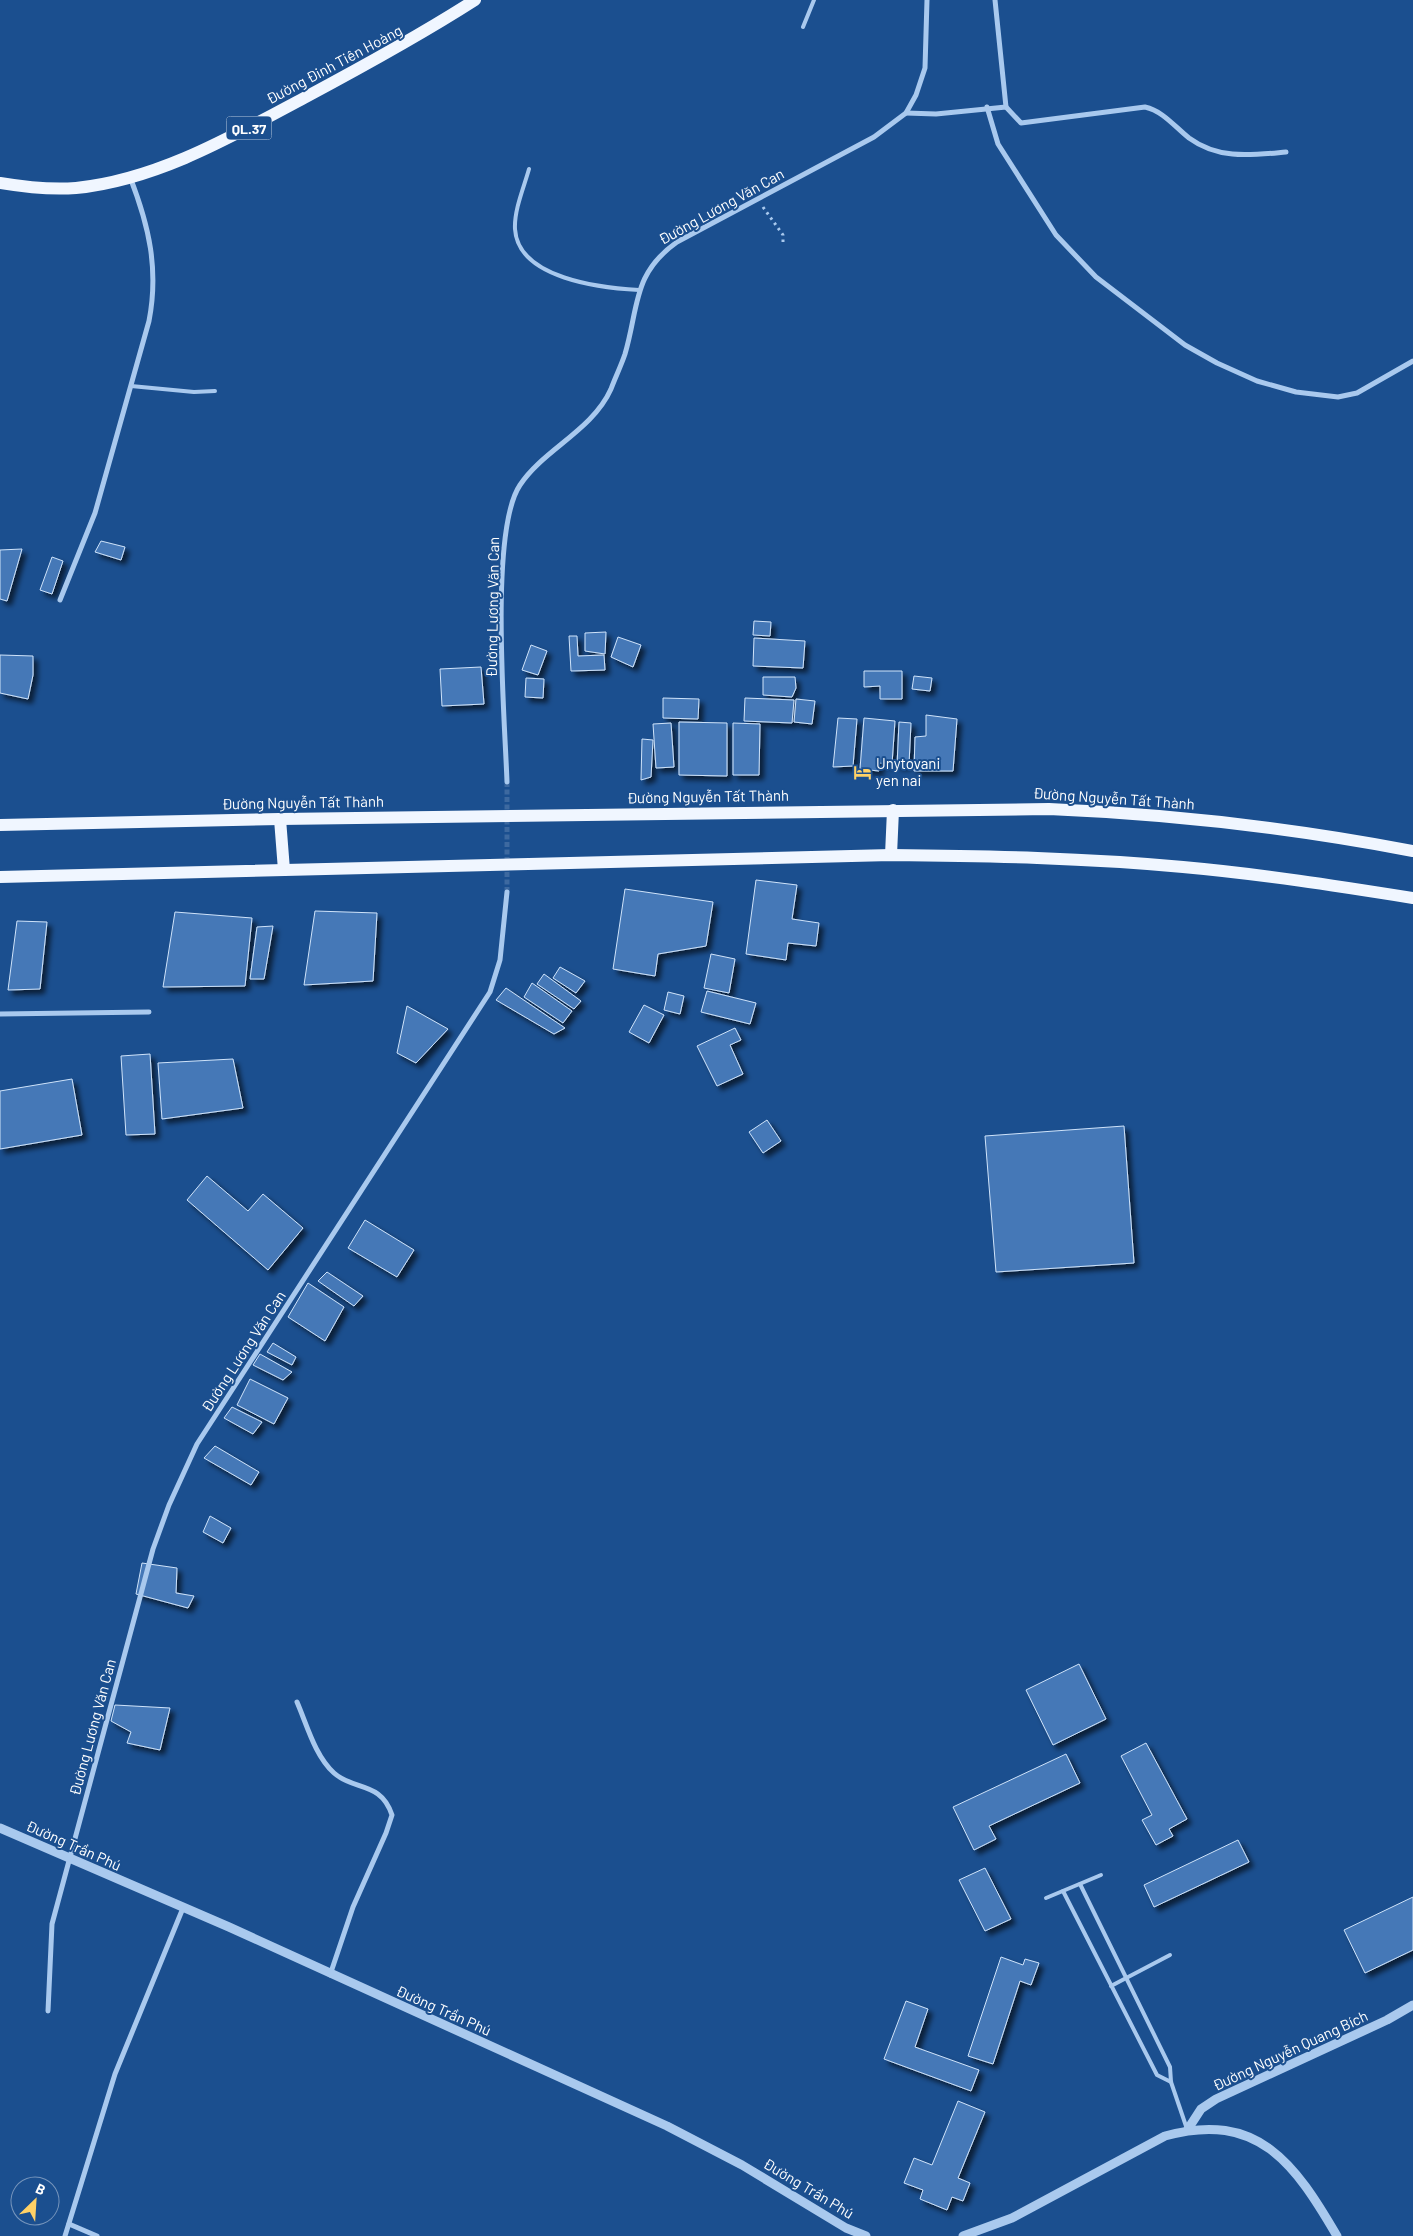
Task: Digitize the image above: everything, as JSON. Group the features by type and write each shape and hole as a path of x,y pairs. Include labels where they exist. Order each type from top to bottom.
{"main road":[{"name":"Đường Đinh Tiên Hoàng","path":"0,182 25,187 76,188 130,176 174,162 238,134 415,38 475,0"},
{"name":"Đường Nguyễn Tất Thành","path":"0,825 280,818 976,808 1120,812 1281,830 1413,851"},
{"path":"891,855 893,810"},
{"path":"280,818 284,870"},
{"path":"0,877 891,855 1000,856 1184,867 1294,879 1413,898"}],"street":[{"name":"Đường Lương Văn Can","path":"507,782 502,616 504,551 512,502 520,485 532,470 578,431 607,396 624,356 639,290 645,275 661,253 677,242 759,200 874,137 906,113 916,95 925,68 927,0"},
{"path":"995,0 1006,107 1021,123 1145,107 1160,113 1191,139 1208,149 1229,156 1286,152"},
{"path":"987,107 998,144 1056,236 1096,278 1185,345 1217,363 1257,381 1296,392 1338,397 1357,393 1413,361"},
{"path":"906,113 936,114 987,107 1006,107"},
{"path":"60,600 91,526 149,321 154,296 154,274 148,227 130,176"},
{"name":"Đường Lương Văn Can","path":"48,2011 52,1924 144,1580 169,1505 197,1444 490,992 500,960 507,892"},
{"path":"0,1014 148,1012"},
{"path":"297,1702 322,1758 335,1774 371,1790 383,1798 392,1814 386,1833 353,1906 330,1974"},
{"name":"Đường Trần Phú","path":"0,1828 183,1908 691,2137 742,2165 846,2228 866,2236"},
{"path":"65,2236 115,2074 183,1908"},
{"name":"Đường Nguyễn Quang Bích","path":"1188,2129 1201,2109 1216,2099 1378,2024 1413,2005"},
{"path":"963,2236 1012,2218 1139,2148 1164,2136 1188,2129 1228,2129 1249,2137 1272,2150 1293,2168 1316,2200 1337,2236"},
{"path":"69,2224 97,2236"}],"lane":[{"path":"804,26 814,0"},
{"path":"529,169 515,228 521,247 544,267 566,278 609,288 639,290"},
{"path":"131,386 194,392 214,391"},
{"path":"1046,1898 1101,1875"},
{"path":"1080,1884 1170,2067 1170,2082 1188,2129"},
{"path":"1063,1891 1157,2075 1170,2082"},
{"path":"1111,1986 1170,1955"}],"path":[{"path":"759,200 782,235 783,246"}],"building":[{"path":"101,541 125,547 121,560 95,552"},
{"path":"22,549 7,601 0,599 0,550"},
{"path":"52,557 63,561 52,594 40,590"},
{"path":"754,621 771,622 770,636 753,635"},
{"path":"606,632 605,654 585,651 585,633"},
{"path":"569,636 577,636 578,656 604,655 605,670 571,671"},
{"path":"618,637 641,645 633,667 611,657"},
{"path":"754,638 805,641 803,668 753,666"},
{"path":"531,645 547,651 538,675 522,670"},
{"path":"0,655 33,656 33,675 28,699 0,693"},
{"path":"481,667 484,704 442,706 440,669"},
{"path":"864,671 902,671 902,699 880,699 880,686 864,687"},
{"path":"914,676 932,678 930,691 912,689"},
{"path":"763,677 795,677 796,688 792,697 763,695"},
{"path":"526,678 544,679 543,698 525,697"},
{"path":"663,698 699,699 698,719 663,718"},
{"path":"745,698 794,700 792,723 744,721"},
{"path":"796,699 815,701 812,724 794,722"},
{"path":"926,715 957,719 953,771 914,771 915,737 926,736"},
{"path":"838,718 857,719 853,766 833,767"},
{"path":"864,718 895,721 892,764 879,763 879,771 860,769"},
{"path":"679,722 727,723 727,776 679,775"},
{"path":"899,722 911,723 909,764 897,766"},
{"path":"671,723 674,767 656,768 653,724"},
{"path":"733,723 760,724 759,775 733,775"},
{"path":"642,739 653,740 651,777 641,780"},
{"path":"756,880 797,885 792,919 819,923 816,946 788,943 786,960 746,954"},
{"path":"625,889 713,902 706,946 658,954 655,976 613,969"},
{"path":"315,911 377,913 373,981 304,985"},
{"path":"175,912 252,918 245,986 163,987"},
{"path":"17,921 47,922 40,989 8,990"},
{"path":"273,926 264,979 250,979 257,927"},
{"path":"711,954 735,959 729,993 704,988"},
{"path":"560,967 585,981 576,993 553,978"},
{"path":"544,974 581,1001 574,1009 537,984"},
{"path":"532,983 572,1011 563,1023 524,997"},
{"path":"506,988 565,1028 554,1034 496,1000"},
{"path":"707,991 756,1003 750,1024 701,1012"},
{"path":"668,992 684,996 680,1014 664,1010"},
{"path":"644,1005 664,1015 649,1043 629,1032"},
{"path":"407,1006 448,1029 416,1063 397,1053"},
{"path":"735,1028 741,1040 730,1045 743,1074 717,1086 697,1046"},
{"path":"150,1054 155,1134 126,1135 121,1056"},
{"path":"233,1059 243,1108 162,1119 158,1063"},
{"path":"72,1079 82,1135 0,1149 0,1091"},
{"path":"767,1120 781,1141 763,1153 749,1132"},
{"path":"1124,1126 1134,1263 996,1272 985,1136"},
{"path":"207,1176 248,1211 263,1194 303,1228 268,1270 187,1200"},
{"path":"365,1220 414,1250 397,1277 348,1248"},
{"path":"327,1272 363,1296 354,1306 318,1281"},
{"path":"308,1283 344,1307 325,1341 288,1317"},
{"path":"273,1343 296,1357 292,1365 267,1352"},
{"path":"260,1354 292,1372 283,1380 253,1365"},
{"path":"250,1379 288,1398 274,1424 237,1405"},
{"path":"232,1407 262,1422 253,1434 224,1418"},
{"path":"215,1446 259,1472 251,1485 204,1458"},
{"path":"210,1516 231,1528 223,1543 203,1532"},
{"path":"142,1563 177,1568 176,1593 194,1596 188,1608 136,1594"},
{"path":"1079,1664 1106,1719 1053,1745 1026,1690"},
{"path":"115,1705 170,1708 160,1750 127,1743 131,1732 111,1721"},
{"path":"1146,1743 1187,1819 1169,1829 1173,1836 1156,1845 1142,1820 1152,1815 1121,1756"},
{"path":"1066,1754 1080,1783 989,1826 996,1839 974,1850 953,1807"},
{"path":"1238,1840 1249,1862 1154,1907 1144,1885"},
{"path":"985,1868 1011,1919 985,1931 959,1880"},
{"path":"1413,1897 1413,1950 1365,1973 1344,1930"},
{"path":"1001,1957 1023,1965 1025,1959 1039,1963 1031,1985 1020,1981 993,2064 968,2056"},
{"path":"906,2001 928,2009 915,2047 979,2070 971,2091 884,2059"},
{"path":"958,2101 985,2112 958,2178 970,2183 963,2201 952,2197 947,2210 920,2199 923,2190 904,2183 914,2158 932,2165"}],"tunnel":[{"path":"507,782 507,892"}],"place":[{"name":"Unytovani yen nai","path":"862,772"}]}
